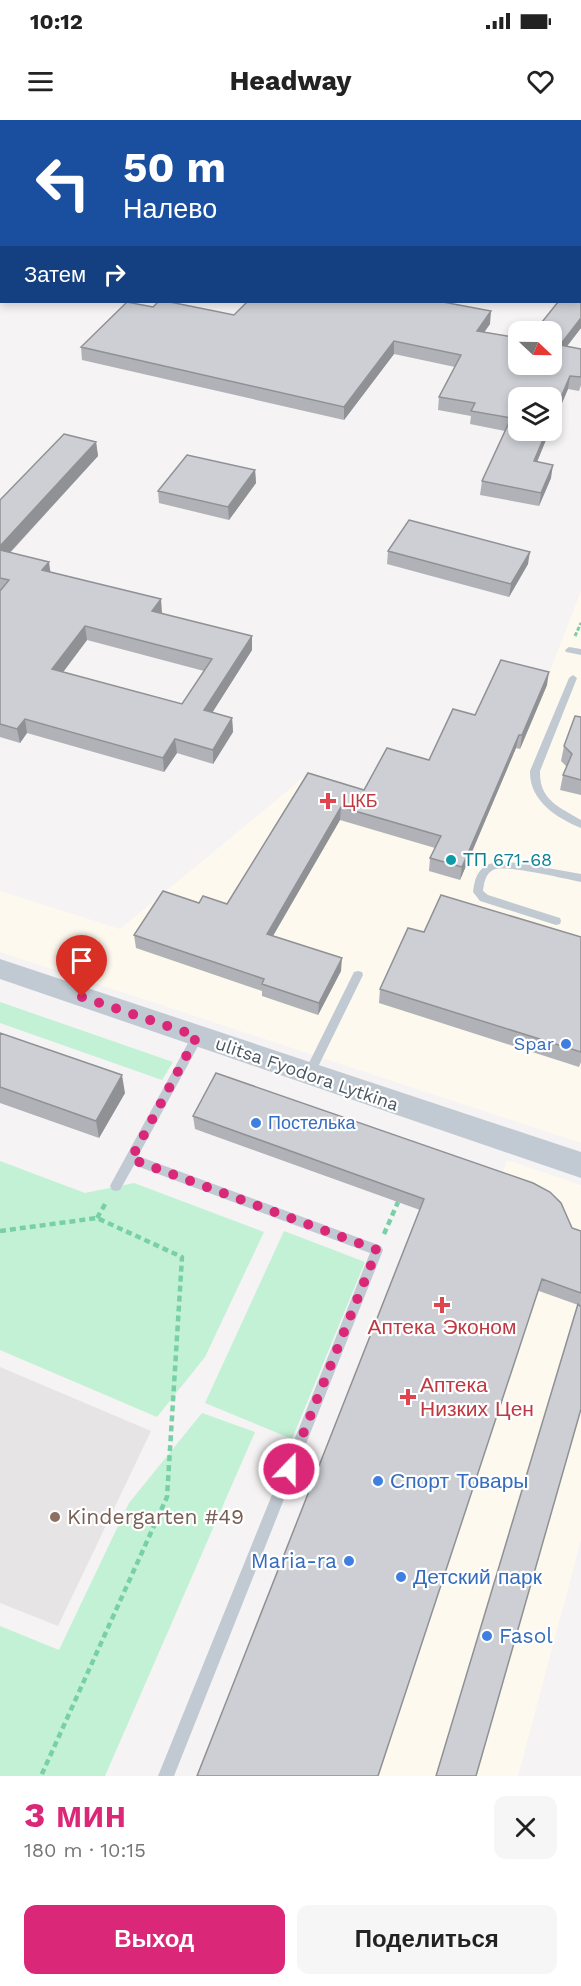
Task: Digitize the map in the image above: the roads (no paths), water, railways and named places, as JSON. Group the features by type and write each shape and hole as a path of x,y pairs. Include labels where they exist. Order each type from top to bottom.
{"street":[{"name":"ulitsa Fyodora Lytkina","path":"0,969 581,1165"}],"lane":[{"path":"570,650 581,652"},
{"path":"573,678 535,771 533,782 538,795 547,803 581,824"},
{"path":"556,921 484,898 478,892 484,872 489,867 506,866 581,878"},
{"path":"308,1074 358,975"},
{"path":"116,1186 197,1036"},
{"path":"131,1159 377,1250 166,1776"}],"place":[{"name":"ЦКБ","path":"328,801"},
{"name":"ТП 671-68","path":"451,860"},
{"name":"Spar","path":"566,1044"},
{"name":"Постелька","path":"256,1123"},
{"name":"Аптека Эконом","path":"442,1305"},
{"name":"Аптека Низких Цен","path":"408,1397"},
{"name":"Спорт Товары","path":"378,1481"},
{"name":"Kindergarten #49","path":"55,1517"},
{"name":"Maria-ra","path":"349,1561"},
{"name":"Детский парк","path":"401,1577"},
{"name":"Fasol","path":"487,1636"}]}
